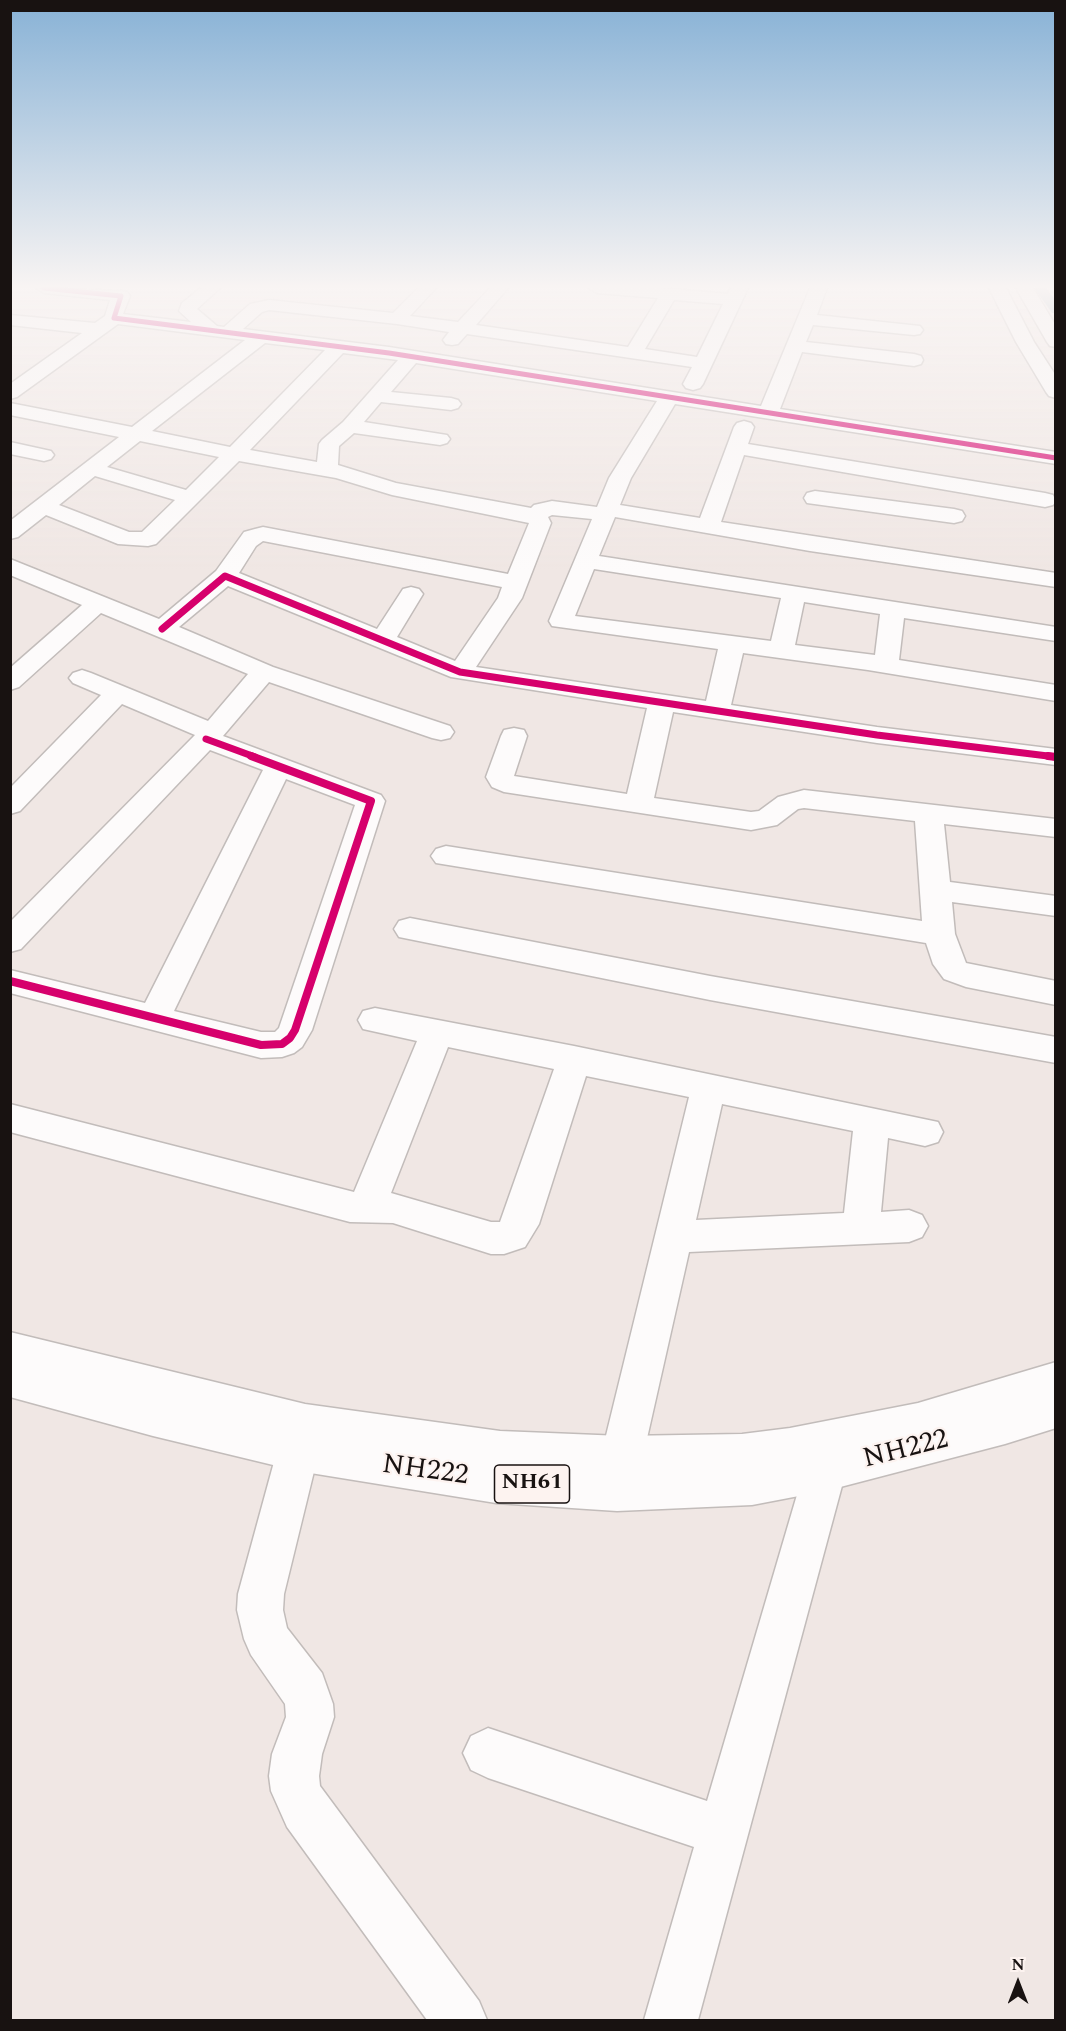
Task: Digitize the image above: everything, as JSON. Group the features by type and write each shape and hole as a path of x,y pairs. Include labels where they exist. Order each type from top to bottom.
{"main road":[{"path":"10,393 24,383"},
{"path":"10,532 202,383"},
{"path":"45,507 126,539 141,540 153,536 305,383"},
{"path":"327,470 329,444 350,426 389,383"},
{"path":"579,383 1056,458"},
{"path":"689,383 620,477 561,621 886,665 1056,693"},
{"path":"708,527 737,448 775,383"},
{"path":"377,396 451,404"},
{"path":"10,409 234,454 327,470 392,489 536,516 540,523 510,598 460,672"},
{"path":"350,426 440,439"},
{"path":"10,448 44,455"},
{"path":"737,448 941,482 1050,509"},
{"path":"1018,452 1050,509"},
{"path":"810,544 819,462"},
{"path":"92,469 190,498"},
{"path":"941,482 967,551"},
{"path":"815,498 954,516"},
{"path":"536,516 542,510 552,508 606,511 810,544 967,551 1056,580"},
{"path":"162,629 225,576 247,542 256,535 263,534 517,583"},
{"path":"586,561 1056,634"},
{"path":"10,566 264,672 441,732"},
{"path":"225,576 460,672 878,735 1056,757"},
{"path":"781,650 794,593"},
{"path":"383,640 411,594"},
{"path":"10,682 97,604"},
{"path":"886,665 892,608"},
{"path":"717,710 732,644"},
{"path":"10,941 209,736 264,672"},
{"path":"10,981 261,1046 282,1044 295,1030 371,801 279,766 82,678"},
{"path":"10,805 118,693"},
{"path":"638,805 662,702"},
{"path":"514,736 501,773 501,781 507,784 751,821 767,819 788,803 804,799 1056,828"},
{"path":"153,1018 279,766"},
{"path":"929,814 939,934 949,964 955,971 966,976 1056,993"},
{"path":"446,856 939,934"},
{"path":"936,890 1056,906"},
{"path":"410,929 1056,1050"},
{"path":"375,1020 925,1132"},
{"path":"366,1209 437,1032"},
{"path":"10,1118 339,1204 366,1209 393,1208 491,1238 512,1236 520,1224 574,1059"},
{"path":"622,1456 709,1087"},
{"path":"861,1228 872,1121"},
{"path":"673,1237 909,1226"},
{"name":"NH222","path":"10,1350 305,1423 500,1452 622,1456 742,1454 790,1448 918,1422 1056,1380"},
{"name":"NH222","path":"10,1378 153,1417 298,1452 496,1482 617,1490 752,1484 825,1471 1005,1425 1056,1409"},
{"path":"298,1452 261,1594 260,1610 267,1639 305,1690 309,1704 309,1717 297,1754 294,1776 296,1791 305,1809 460,2020"},
{"path":"670,2020 825,1471"},
{"path":"488,1753 724,1832"}],"cycle path":[{"path":"578,383 1056,458"},
{"path":"162,629 225,576 460,672 877,735 1056,757"},
{"path":"10,981 261,1045 282,1044 290,1038 295,1030 371,801 206,739"}]}
